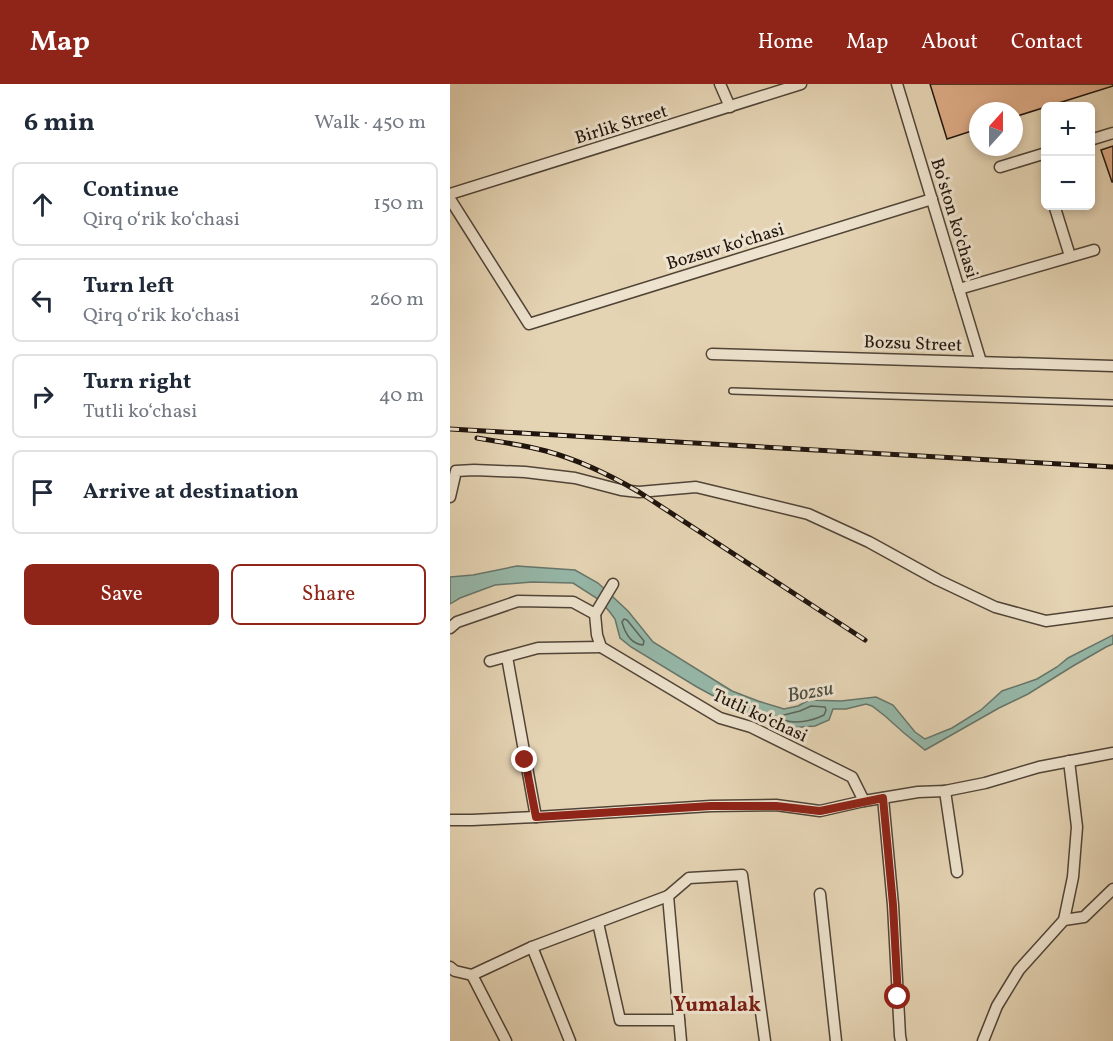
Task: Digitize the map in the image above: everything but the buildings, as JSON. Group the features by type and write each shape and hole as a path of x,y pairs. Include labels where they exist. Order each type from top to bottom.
{"street":[{"path":"720,84 730,107"},
{"name":"Birlik Street","path":"450,196 801,84"},
{"name":"Bo‘ston ko‘chasi","path":"897,84 981,362"},
{"path":"1095,138 1113,133"},
{"path":"1000,167 1041,155"},
{"name":"Bozsuv ko‘chasi","path":"450,196 529,324 932,199"},
{"path":"1056,210 1070,256"},
{"path":"959,289 1094,250"},
{"name":"Bozsu Street","path":"712,354 1113,366"},
{"path":"450,497 453,472 474,470 525,472 575,478 621,490 639,492 696,487 808,514 869,542 938,580 995,607 1046,621 1113,612"},
{"path":"490,661 538,648 601,647 595,614 613,584"},
{"path":"450,628 457,622 518,601 573,602 595,614"},
{"name":"Tutli ko‘chasi","path":"601,647 720,718 751,727 852,777 864,801"},
{"path":"507,657 536,817"},
{"path":"450,820 711,806 776,806 820,811 918,792 945,791 985,783 1039,767 1113,753"},
{"path":"983,1041 998,1006 1019,970 1064,920 1073,877 1077,826 1069,761"},
{"path":"945,791 957,872"},
{"path":"883,798 893,905 901,1041"},
{"path":"450,967 455,971 472,975 532,947 668,896 689,878 742,875 765,1041"},
{"path":"1064,920 1084,917 1113,889"},
{"path":"820,894 836,1041"},
{"path":"668,896 681,1041"},
{"path":"598,923 620,1020 679,1020"},
{"path":"532,947 570,1041"},
{"path":"472,975 506,1041"}],"lane":[{"path":"732,391 1113,403"}],"water":[{"name":"Bozsu","path":"517,566 575,570 598,583 628,611 653,642 732,691 784,709 798,706 809,700 841,701 876,697 893,705 915,732 925,739 952,728 981,710 1002,691 1037,679 1068,658 1113,635 1113,644 1028,694 925,750 885,716 866,704 846,709 833,709 829,720 815,726 789,728 764,722 697,687 631,647 620,638 615,619 609,611 598,599 573,583 532,582 495,585 450,604 450,577"}],"railway":[{"path":"450,429 1113,467"},
{"path":"477,438 529,447 558,455 582,463 617,480 639,492 865,640"}],"district":[{"name":"Yumalak","path":"717,1004"}],"route":[{"path":"525,760 536,817 711,806 776,806 820,811 883,798 893,905 898,997"}]}
